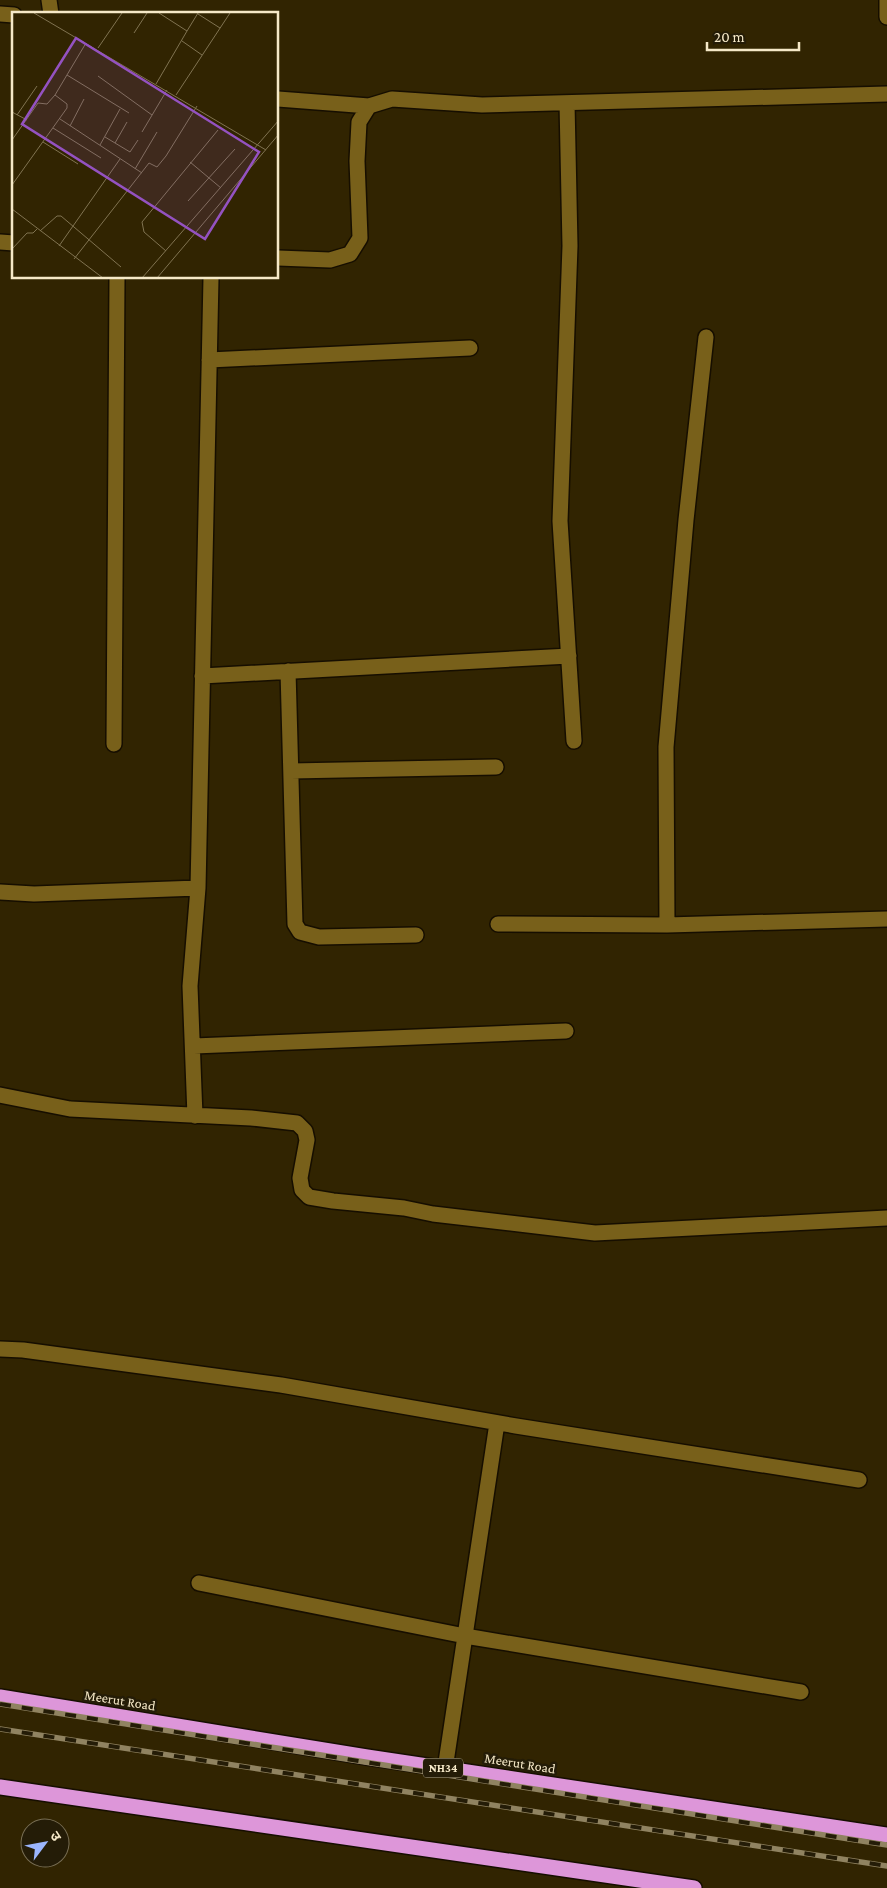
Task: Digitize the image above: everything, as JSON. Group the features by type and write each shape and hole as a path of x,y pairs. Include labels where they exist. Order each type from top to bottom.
{"highway":[{"name":"Meerut Road","path":"0,1697 445,1769 887,1835"},
{"path":"0,1786 694,1888"}],"street":[{"path":"887,0 887,17"},
{"path":"279,99 369,106 392,99 482,105 887,94"},
{"path":"567,103 570,246 560,521 574,740"},
{"path":"279,258 330,260 350,254 360,238 357,161 359,122 369,106"},
{"path":"114,744 117,279"},
{"path":"195,1116 194,1046 190,986 198,888 211,279"},
{"path":"667,925 666,747 686,520 706,337"},
{"path":"209,360 470,348"},
{"path":"202,676 569,656"},
{"path":"288,671 295,924 300,932 319,937 416,935"},
{"path":"290,771 496,767"},
{"path":"0,892 34,894 198,888"},
{"path":"498,924 667,925 887,919"},
{"path":"194,1046 566,1031"},
{"path":"0,1095 70,1109 297,1123 305,1131 307,1140 300,1178 302,1190 310,1197 333,1201 404,1208 433,1214 595,1233 887,1218"},
{"path":"0,1349 23,1350 281,1385 497,1423 859,1480"},
{"path":"445,1769 497,1423"},
{"path":"199,1583 465,1636 801,1692"}],"railway":[{"path":"0,1704 887,1845"},
{"path":"0,1729 887,1866"}]}
